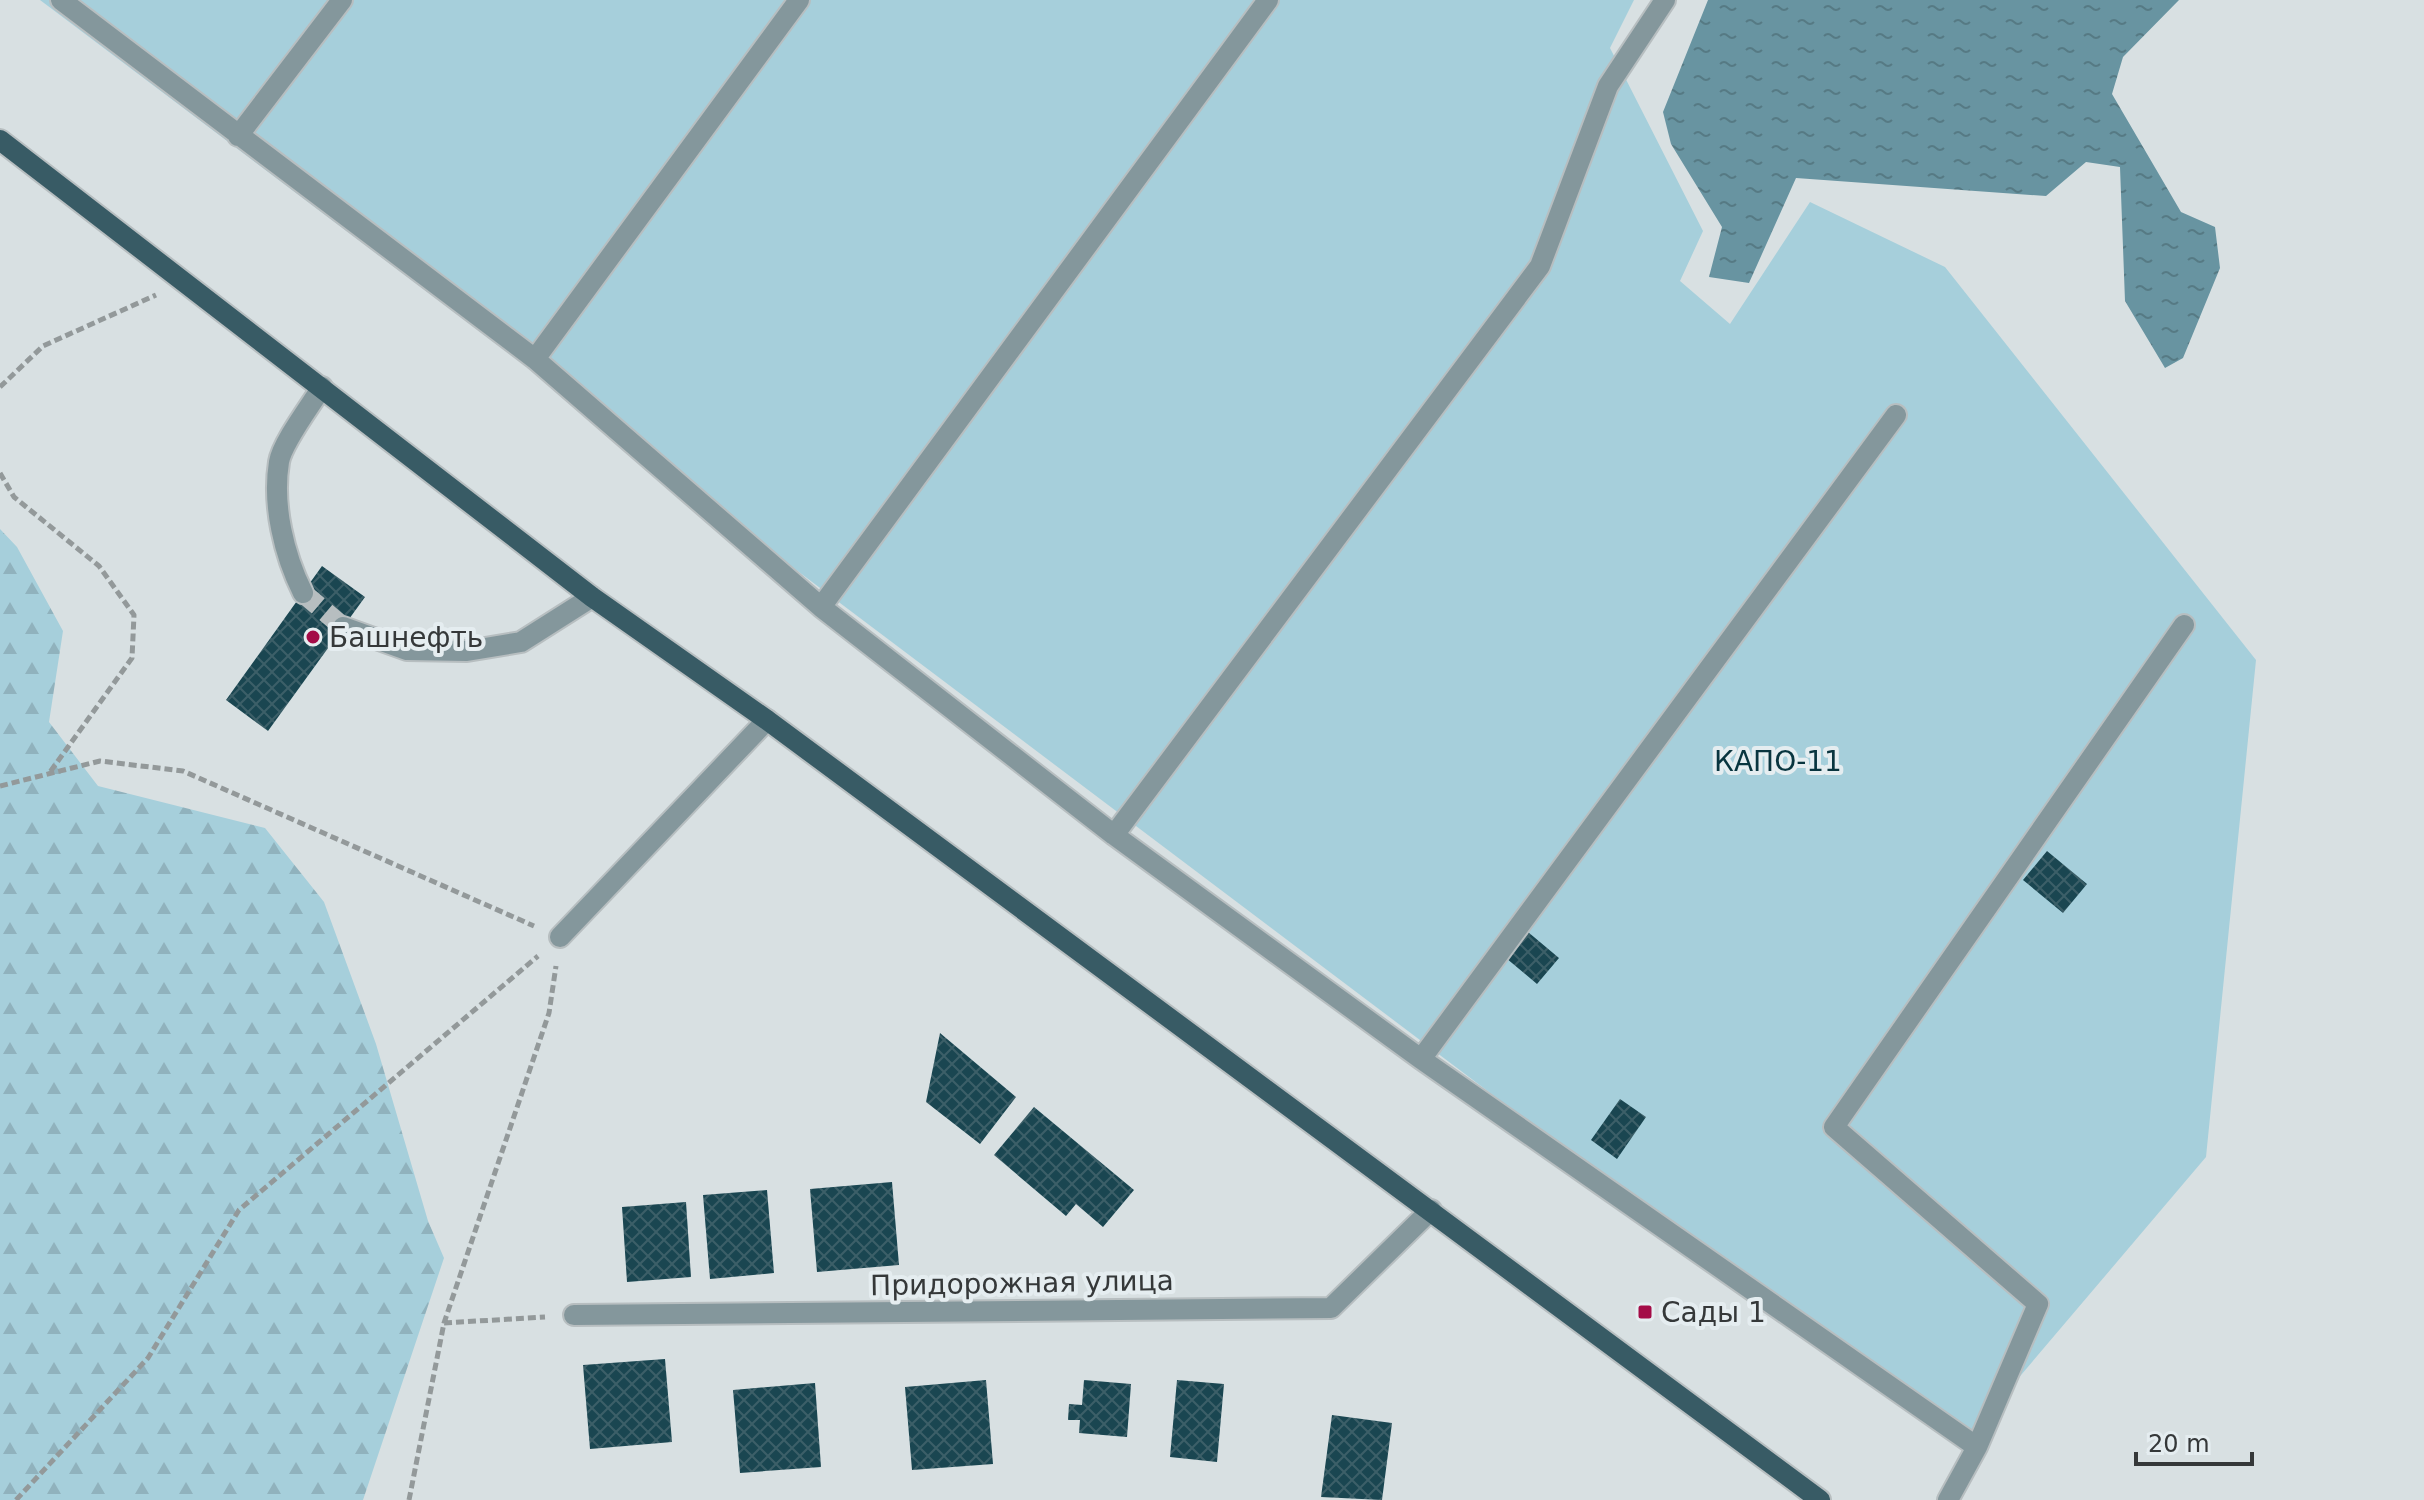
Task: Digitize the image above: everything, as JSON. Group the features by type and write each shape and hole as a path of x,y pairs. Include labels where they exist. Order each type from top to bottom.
{"main road":[{"path":"0,140 592,597 767,720 1820,1500"}],"street":[{"path":"61,0 535,359 821,607 1114,835 1421,1059 1977,1447"},
{"path":"238,136 342,0"},
{"path":"535,359 799,0"},
{"path":"821,607 1268,0"},
{"path":"1114,835 1540,266 1608,86 1665,0"},
{"path":"303,593 287,561 279,504 279,459 322,387"},
{"path":"1421,1059 1896,415"},
{"path":"343,627 407,650 467,651 521,642 592,597"},
{"path":"1948,1500 1977,1447 2038,1304 1834,1127 2184,625"},
{"path":"560,937 767,720"},
{"name":"Придорожная улица","path":"574,1315 1331,1308 1431,1210"}],"path":[{"path":"0,387 43,346 186,281"},
{"path":"0,473 14,497 99,566 134,615 132,658 50,773"},
{"path":"0,786 100,761 183,771 560,937"},
{"path":"409,1500 444,1323 549,1013 560,937"},
{"path":"16,1500 148,1358 239,1210 560,937"},
{"path":"444,1323 574,1315"}],"green space":[{"name":"КАПО-11","path":"40,0 1634,0 1610,48 1703,231 1680,281 1730,324 1810,202 1945,267 2256,660 2206,1157 1960,1447"},
{"path":"0,529 17,547 63,631 49,722 98,786 265,828 324,902 376,1044 428,1221 444,1258 363,1500 0,1500"}],"water":[{"path":"1708,0 2179,0 2123,57 2112,94 2181,212 2215,227 2220,268 2183,358 2165,368 2125,301 2120,167 2086,162 2046,196 1796,178 1749,283 1709,277 1722,227 1671,144 1663,112"}],"building":[{"path":"322,566 365,597 268,731 226,700"},
{"path":"2047,851 2087,884 2063,913 2023,880"},
{"path":"1528,932 1559,958 1537,984 1506,958"},
{"path":"940,1033 1016,1097 980,1144 926,1102"},
{"path":"1620,1099 1646,1117 1617,1159 1591,1140"},
{"path":"1034,1107 1134,1190 1103,1227 1076,1204 1066,1216 994,1155"},
{"path":"892,1182 899,1265 817,1272 810,1189"},
{"path":"767,1190 774,1273 710,1279 703,1195"},
{"path":"686,1202 691,1277 627,1282 622,1207"},
{"path":"665,1359 672,1442 590,1449 583,1365"},
{"path":"986,1380 993,1464 912,1470 905,1387"},
{"path":"1084,1380 1131,1384 1127,1437 1079,1433 1080,1420 1068,1420 1069,1404 1082,1405"},
{"path":"1177,1380 1224,1384 1217,1462 1170,1457"},
{"path":"815,1383 821,1467 740,1473 733,1390"},
{"path":"1332,1415 1392,1423 1382,1500 1321,1497"}],"tunnel":[{"path":"303,593 343,627"}],"place":[{"name":"Башнефть","path":"313,637"},
{"name":"Сады 1","path":"1645,1312"}]}
